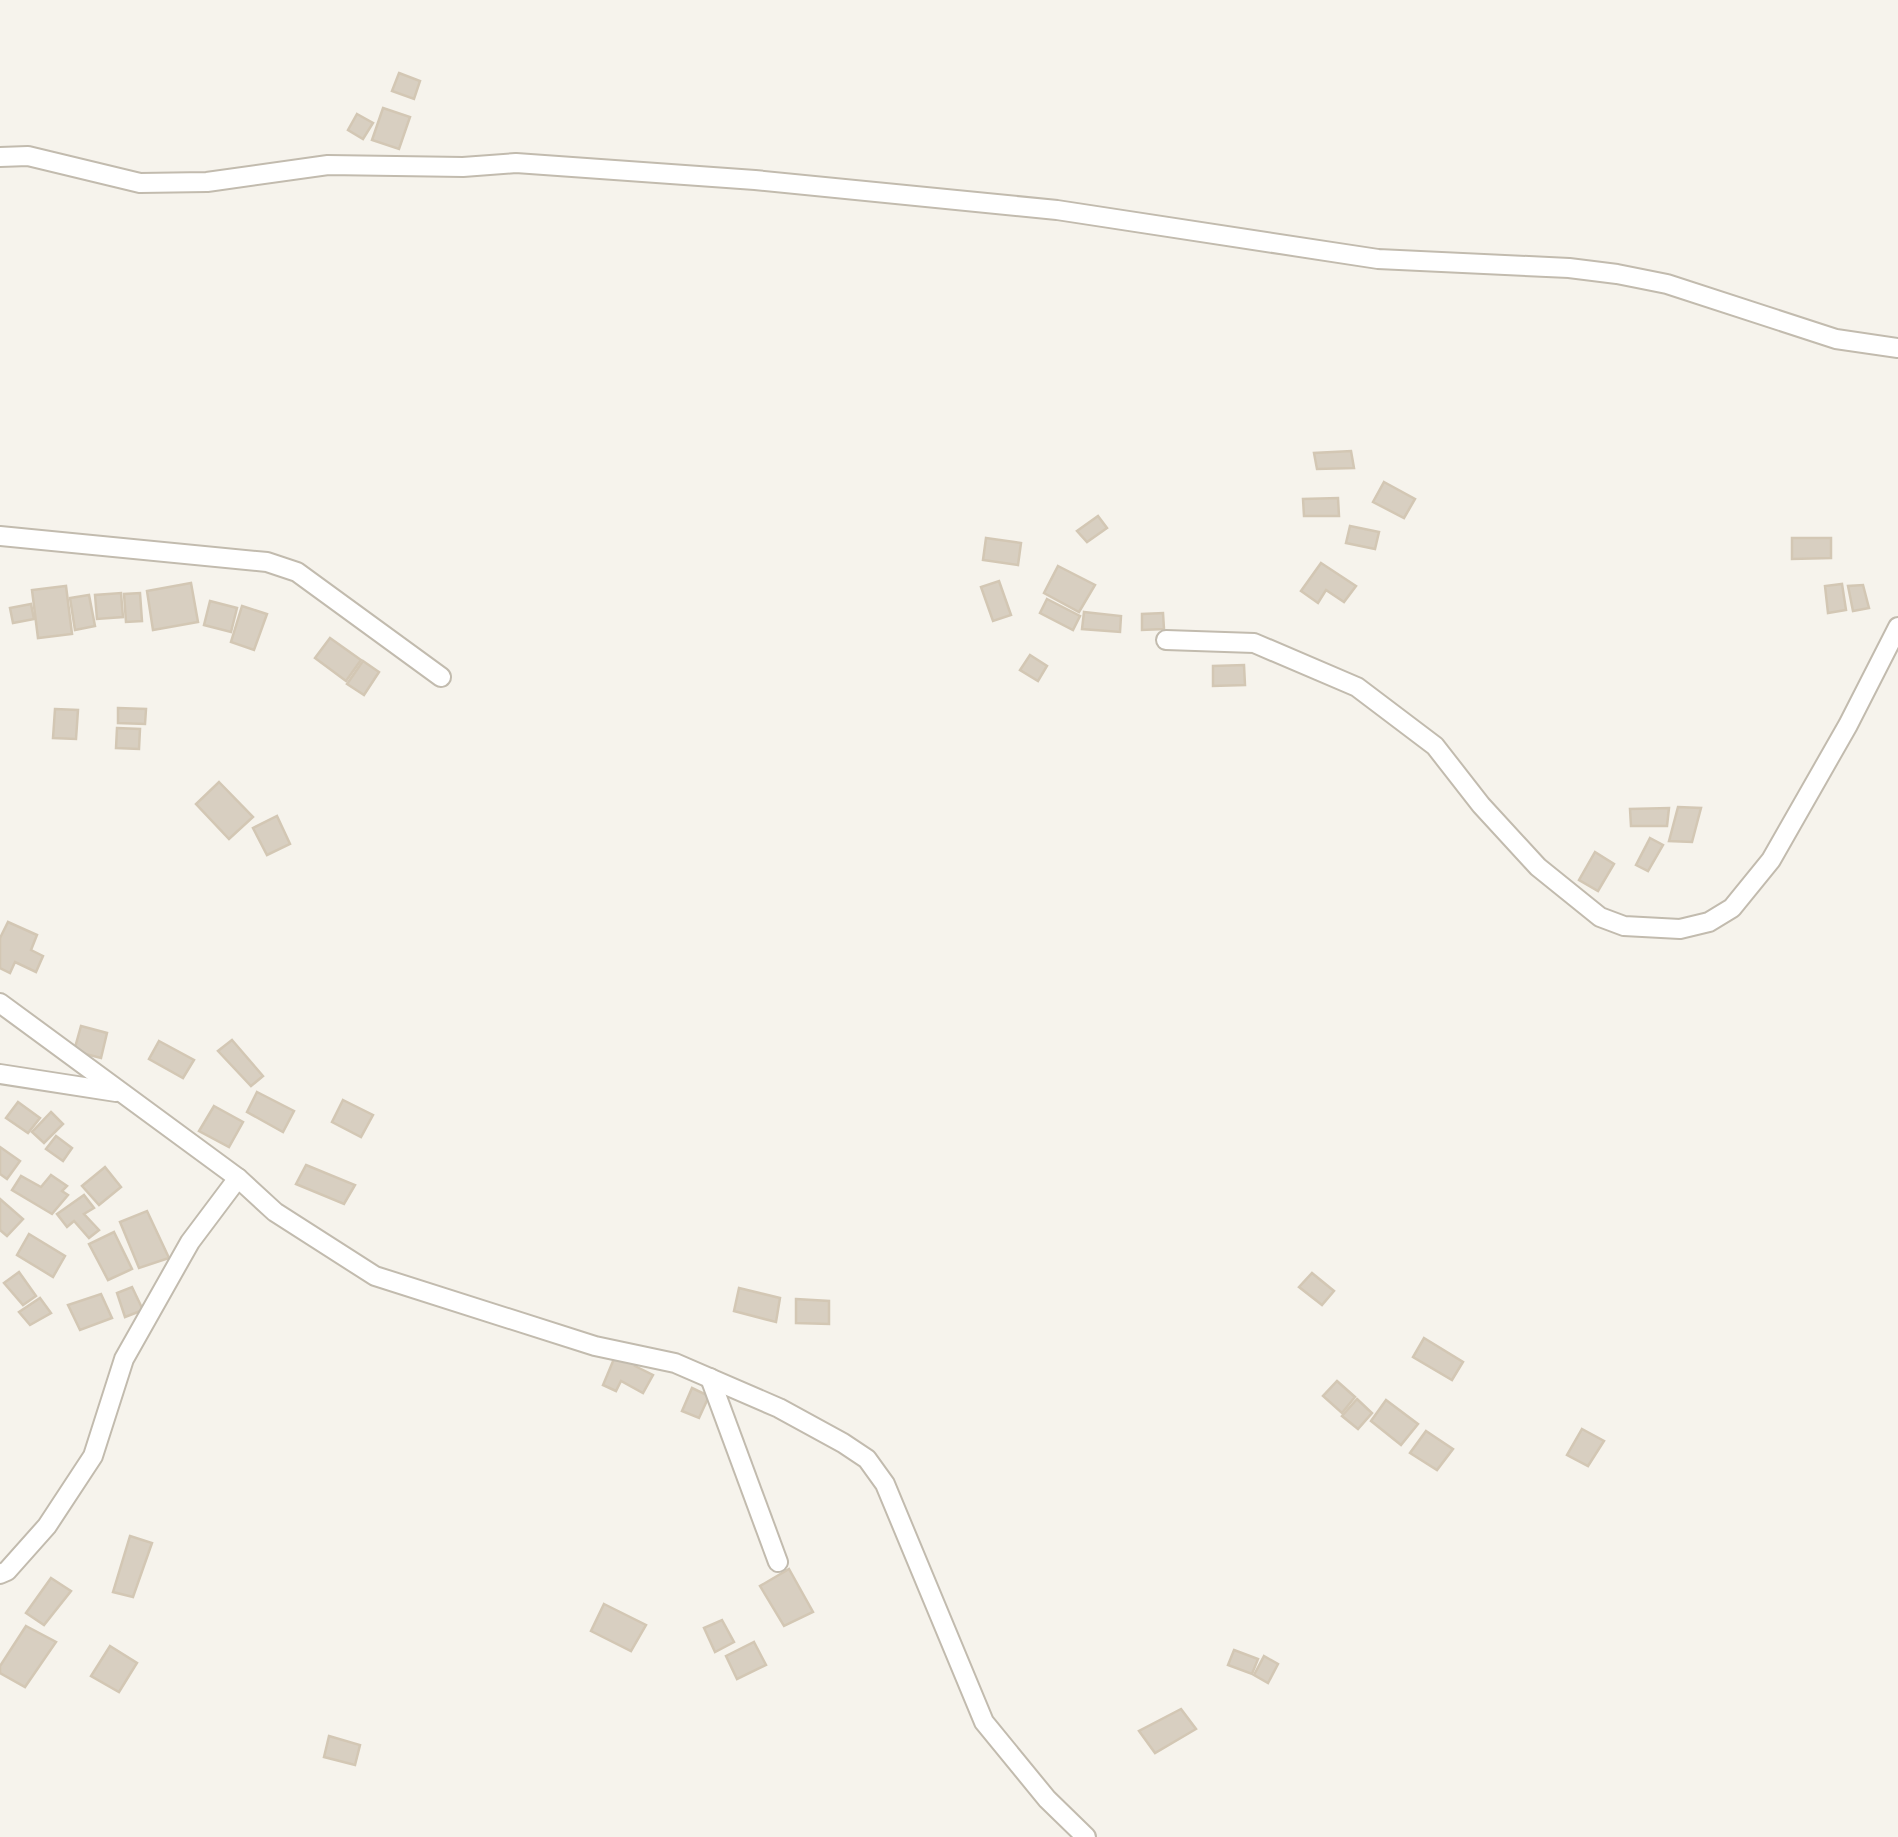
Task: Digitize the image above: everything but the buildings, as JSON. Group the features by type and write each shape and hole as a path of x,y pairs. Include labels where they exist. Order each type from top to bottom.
{"street":[{"path":"0,157 28,156 140,184 207,182 328,165 463,167 516,163 755,180 1057,210 1378,258 1617,274 1666,284 1836,339 1898,348"},
{"path":"0,536 284,566 441,676"},
{"path":"1166,640 1254,642 1356,687 1435,746 1481,805 1538,866 1600,917 1624,926 1680,929 1709,922 1732,908 1771,860 1898,628"},
{"path":"0,1003 238,1178 299,1229 375,1276 595,1346 676,1363 779,1408 867,1459 885,1484 984,1722 1047,1799 1086,1837"},
{"path":"0,1074 122,1092"},
{"path":"0,1574 47,1526 93,1456 124,1359 190,1242 238,1178"},
{"path":"710,1378 778,1562"}]}
